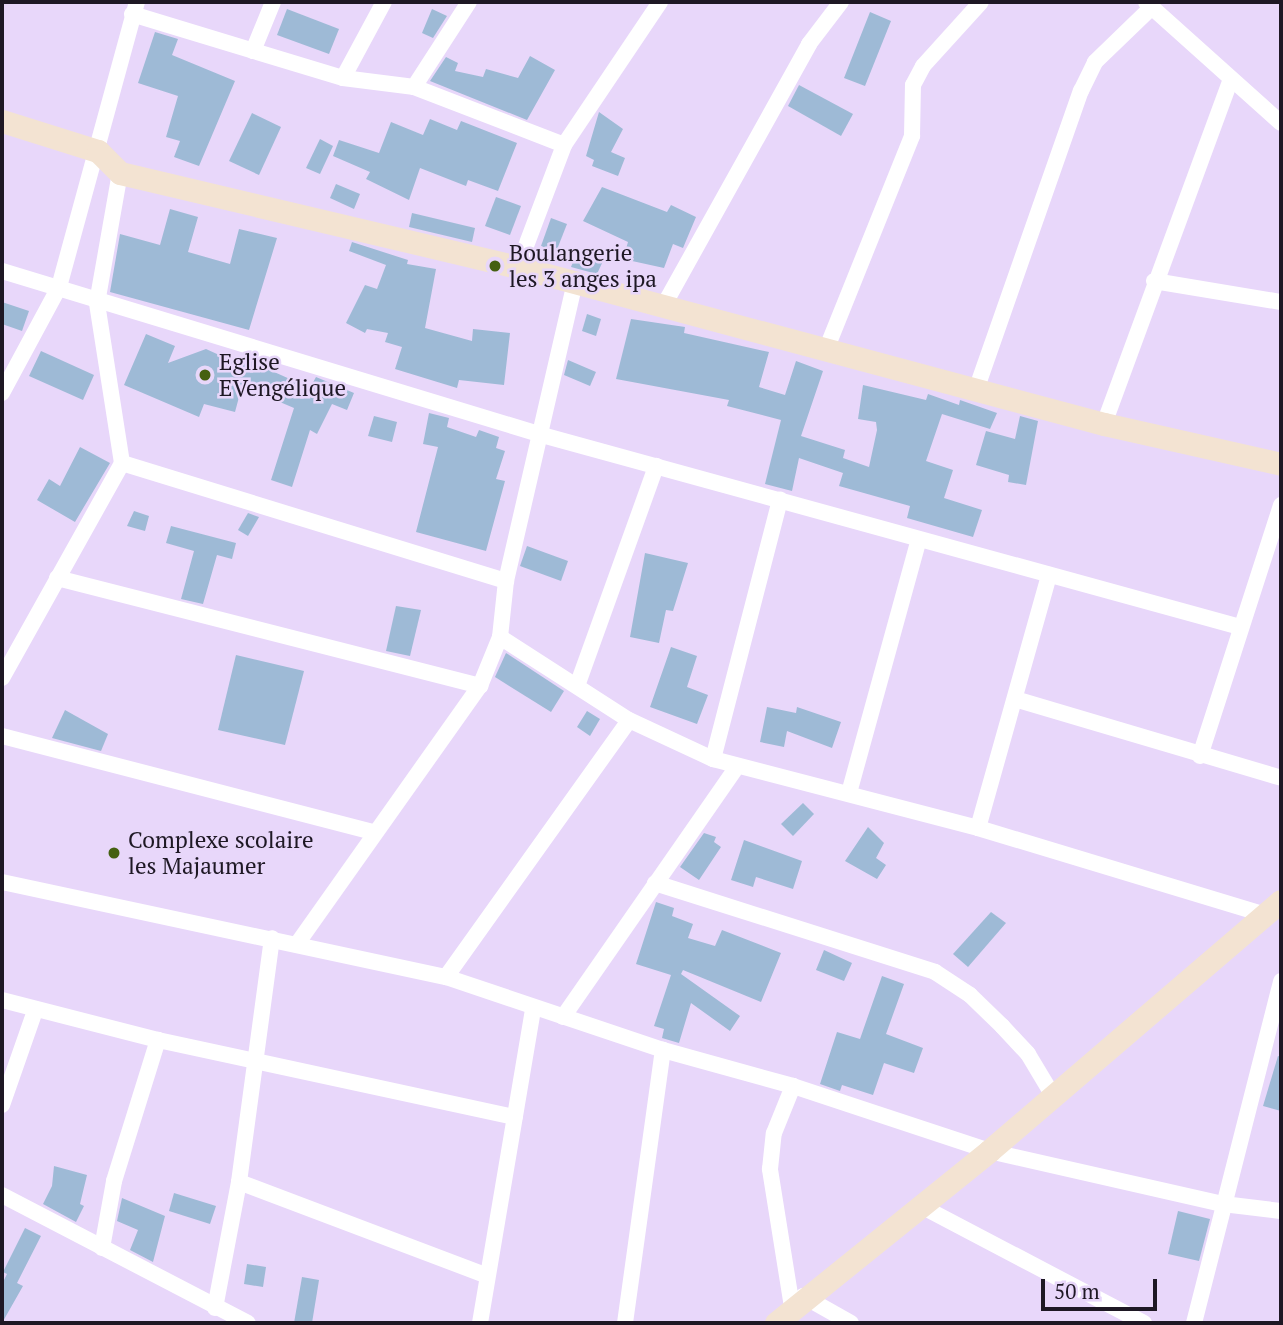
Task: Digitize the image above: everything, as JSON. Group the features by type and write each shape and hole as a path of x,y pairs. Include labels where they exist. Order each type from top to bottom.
{"main road":[{"path":"2,121 97,150 120,173 575,281 1104,424 1281,464"},
{"path":"776,1323 798,1302 989,1151 1052,1094 1274,908"}],"street":[{"path":"253,51 273,2"},
{"path":"343,78 384,2"},
{"path":"414,87 469,2"},
{"path":"518,267 564,145 660,2"},
{"path":"664,305 809,44 841,2"},
{"path":"826,350 912,136 913,85 923,66 981,2"},
{"path":"976,390 1094,61 1149,4 1230,81 1281,123"},
{"path":"2,393 59,287 135,8 253,51 343,78 414,87 564,145"},
{"path":"1104,424 1154,281 1230,81"},
{"path":"2,678 122,463 97,303 120,173"},
{"path":"2,271 59,287 97,303 542,435 1240,627"},
{"path":"297,944 373,832 480,686 500,637 506,581 542,435 575,281"},
{"path":"1154,281 1281,302"},
{"path":"122,463 506,581"},
{"path":"577,686 656,466"},
{"path":"713,759 780,500"},
{"path":"1200,756 1281,505"},
{"path":"849,793 919,539"},
{"path":"978,828 1049,575"},
{"path":"57,578 480,686"},
{"path":"500,637 629,720 713,759 1274,908"},
{"path":"1015,699 1281,778"},
{"path":"446,977 629,720"},
{"path":"2,736 373,832"},
{"path":"563,1017 737,767"},
{"path":"2,882 446,977 663,1050 793,1086 989,1151 1223,1205 1281,1211"},
{"path":"655,883 934,972 970,995 1002,1026 1028,1054 1052,1094"},
{"path":"215,1308 239,1182 272,938"},
{"path":"1195,1323 1281,981"},
{"path":"2,1000 35,1011 158,1040 256,1058 515,1117"},
{"path":"480,1323 485,1275 533,1008"},
{"path":"2,1105 35,1011"},
{"path":"102,1248 114,1181 158,1040"},
{"path":"625,1323 663,1050"},
{"path":"793,1086 774,1133 770,1169 798,1302 851,1323"},
{"path":"239,1182 485,1275"},
{"path":"2,1195 248,1323"},
{"path":"921,1206 1144,1323"}],"building":[{"path":"287,9 339,29 329,54 277,35"},
{"path":"432,9 447,16 433,38 422,33"},
{"path":"870,12 891,21 865,86 844,78"},
{"path":"155,32 178,39 172,55 235,81 199,166 174,157 180,141 166,137 178,96 138,83"},
{"path":"530,56 555,70 527,120 430,81 446,57 458,63 455,71 483,77 486,69 518,78"},
{"path":"799,85 853,114 841,136 788,106"},
{"path":"599,112 623,129 611,152 625,158 618,176 592,166 594,160 586,156"},
{"path":"252,113 281,127 259,175 229,161"},
{"path":"430,119 457,130 461,121 517,143 498,191 468,180 466,186 420,168 409,200 366,179 370,172 333,156 339,140 379,153 391,122 423,135"},
{"path":"320,139 333,146 320,174 306,168"},
{"path":"336,184 360,194 354,209 330,198"},
{"path":"602,187 667,212 671,205 696,217 683,248 673,244 664,268 623,259 628,242 583,221"},
{"path":"496,197 521,206 510,235 485,226"},
{"path":"170,209 198,217 188,252 230,264 239,229 277,238 249,330 110,292 120,234 160,245"},
{"path":"412,213 475,228 472,242 409,227"},
{"path":"551,218 567,224 556,252 541,246"},
{"path":"352,242 408,260 407,264 436,269 425,328 472,341 473,329 510,333 504,385 459,380 457,388 395,369 402,347 385,342 388,333 367,329 365,333 346,323 365,285 377,289 386,265 349,251"},
{"path":"578,250 603,261 597,274 571,267"},
{"path":"2,302 29,311 22,331 2,324"},
{"path":"587,314 601,319 596,336 582,331"},
{"path":"631,319 685,327 684,333 769,352 759,387 785,395 796,361 823,371 801,436 845,450 843,458 869,467 877,430 876,422 858,419 863,385 926,400 928,394 959,405 960,400 997,413 990,429 942,414 926,461 953,470 944,498 982,510 973,537 907,518 910,506 839,486 843,473 799,458 792,491 765,484 781,420 727,406 729,400 616,379"},
{"path":"146,334 175,346 168,363 206,349 239,364 241,356 264,364 263,367 310,388 316,377 354,393 347,410 332,404 317,434 310,430 292,487 271,480 294,408 242,386 235,412 204,404 199,417 124,385"},
{"path":"41,351 94,375 83,400 29,376"},
{"path":"568,360 596,372 590,386 564,375"},
{"path":"429,413 449,418 447,427 476,437 479,430 499,437 496,448 505,451 496,479 505,481 486,551 416,532 438,447 423,444"},
{"path":"374,416 397,422 392,442 368,436"},
{"path":"1020,416 1038,421 1026,485 1008,482 1009,475 976,465 986,431 1015,439"},
{"path":"80,447 110,463 75,522 37,500 49,479 60,486"},
{"path":"134,511 149,516 145,531 127,526"},
{"path":"248,513 259,517 248,536 238,530"},
{"path":"171,526 236,543 232,559 217,555 203,604 181,599 194,551 166,543"},
{"path":"527,546 568,561 561,581 520,566"},
{"path":"645,553 688,563 673,611 666,610 659,643 630,637"},
{"path":"396,606 421,610 410,656 386,651"},
{"path":"671,647 697,656 687,687 708,695 697,724 650,707"},
{"path":"506,653 564,691 551,712 495,677"},
{"path":"236,655 304,671 285,745 218,730"},
{"path":"767,707 796,713 797,707 841,722 832,748 787,731 784,747 760,742"},
{"path":"65,710 108,734 101,751 52,738"},
{"path":"587,711 600,719 590,736 577,727"},
{"path":"803,803 814,814 793,836 781,824"},
{"path":"868,827 884,843 876,858 886,865 877,879 845,861"},
{"path":"704,833 716,837 714,842 721,847 699,880 680,867"},
{"path":"744,840 802,861 793,889 756,877 753,887 731,880"},
{"path":"656,902 674,908 672,916 693,924 688,938 715,946 722,930 781,953 761,1002 683,970 681,974 740,1016 730,1031 691,1003 679,1043 662,1038 664,1029 654,1026 671,975 636,964"},
{"path":"991,912 1006,923 968,967 953,954"},
{"path":"824,950 852,963 844,981 816,970"},
{"path":"882,976 904,984 886,1034 923,1048 914,1073 884,1063 873,1095 842,1085 840,1091 820,1084 837,1032 860,1039"},
{"path":"1278,1056 1281,1057 1281,1111 1263,1106"},
{"path":"54,1166 87,1175 80,1204 84,1206 76,1222 43,1204 52,1186"},
{"path":"174,1193 216,1206 210,1224 169,1211"},
{"path":"122,1198 165,1216 153,1262 130,1250 138,1230 117,1221"},
{"path":"1178,1211 1210,1219 1199,1261 1168,1254"},
{"path":"25,1228 41,1236 17,1283 23,1286 2,1323 2,1284 7,1274 3,1272"},
{"path":"247,1264 266,1267 263,1287 244,1284"},
{"path":"302,1277 319,1280 312,1323 294,1323"}],"place":[{"name":"Boulangerie les 3 anges ipa","path":"495,266"},
{"name":"Eglise EVengélique","path":"205,375"},
{"name":"Complexe scolaire les Majaumer","path":"114,853"}]}
